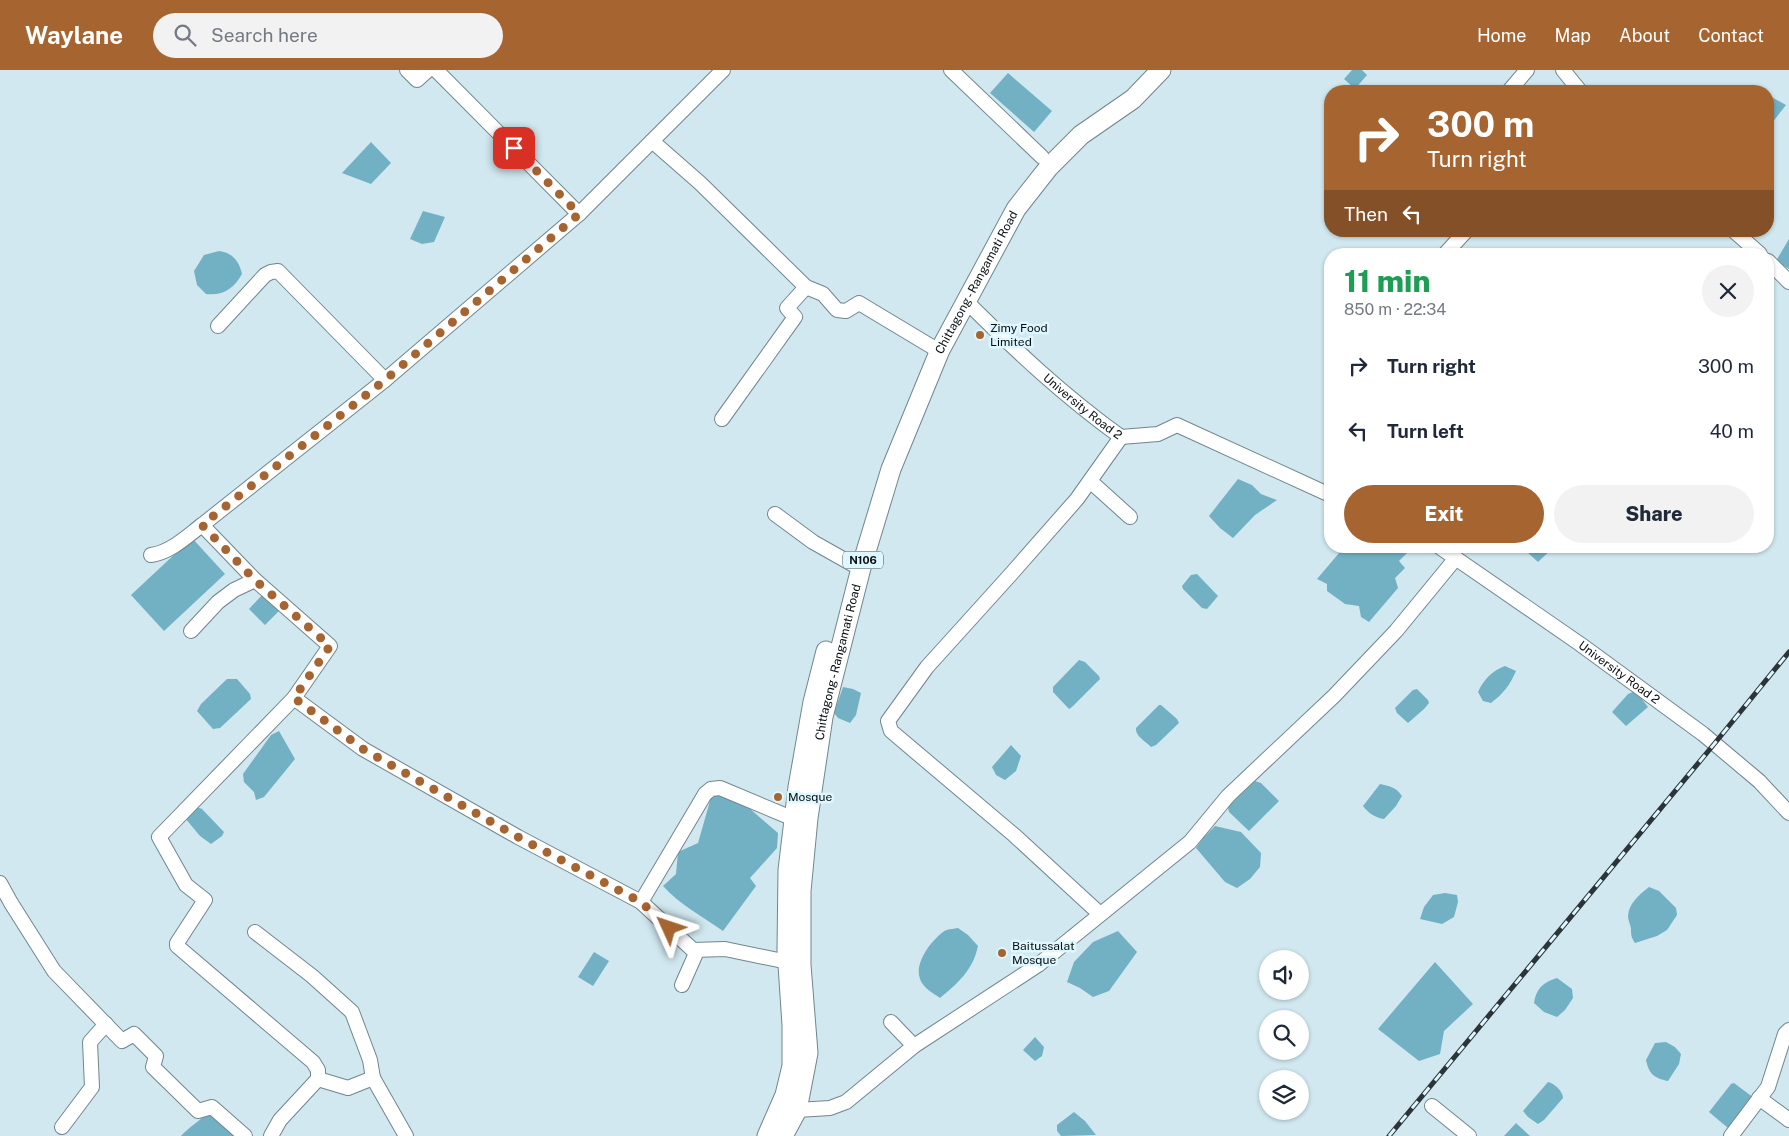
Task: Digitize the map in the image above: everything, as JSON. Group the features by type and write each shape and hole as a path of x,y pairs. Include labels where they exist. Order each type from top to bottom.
{"highway":[{"name":"Chittagong - Rangamati Road","path":"767,1136 785,1095 792,1066 792,1026 788,962 788,870 794,818 813,702 888,444 904,406 1005,207 1034,165 1085,117 1118,96 1147,70"},
{"name":"Chittagong - Rangamati Road","path":"784,1136 797,1110 808,1053 801,965 801,891 808,818 823,717 861,568 891,469 940,350 1016,209 1049,167 1081,136 1133,99 1161,70"}],"street":[{"path":"407,70 417,80 428,70"},
{"path":"436,70 579,214"},
{"path":"151,555 160,554 170,549 385,380 579,214 723,70"},
{"path":"951,70 1042,157"},
{"path":"1514,85 1527,70"},
{"path":"1562,70 1575,85"},
{"path":"652,141 700,183 806,287 823,294 838,310 846,311 859,303 934,348"},
{"path":"1450,248 1461,237"},
{"path":"1741,237 1753,248"},
{"path":"1774,267 1789,282"},
{"path":"218,326 265,275 278,271 385,380"},
{"path":"722,419 795,317 788,308 806,287"},
{"name":"University Road 2","path":"967,302 1020,356 1085,412 1121,437 1158,434 1177,424 1324,492"},
{"path":"1100,914 1014,835 890,731 888,721 927,667 1077,499 1121,437"},
{"path":"1090,481 1130,517"},
{"path":"775,514 813,542 852,564"},
{"path":"202,525 255,580 330,646 294,698 159,837 186,885 204,900 176,943 177,946 313,1062 318,1070 318,1079 280,1120 275,1132 271,1136"},
{"name":"University Road 2","path":"1449,553 1580,644 1703,734 1759,781 1789,813"},
{"path":"797,1110 830,1108 846,1102 914,1046 1038,965 1190,842 1228,796 1334,696 1396,631 1456,558"},
{"path":"191,631 223,598 234,590 255,580"},
{"path":"294,698 363,749 518,837 641,902 689,948 697,951 713,948 725,949 788,962"},
{"path":"641,902 705,794 711,789 720,788 794,818"},
{"path":"0,883 10,904 54,971 122,1041 134,1034 156,1056 153,1067 198,1111 212,1107 245,1136"},
{"path":"255,932 312,976 352,1012 370,1060 373,1078 406,1136"},
{"path":"682,985 697,951"},
{"path":"891,1022 914,1046"},
{"path":"62,1127 92,1087 90,1042 106,1024"},
{"path":"1731,1136 1768,1087 1785,1034 1789,1030"},
{"path":"318,1079 348,1088 373,1078"},
{"path":"1759,1098 1789,1120"},
{"path":"1432,1106 1469,1136"}],"water":[{"path":"1352,70 1362,70 1367,75 1358,85 1351,85 1344,79"},
{"path":"1008,73 1052,111 1034,132 990,93"},
{"path":"1774,98 1786,105 1774,120"},
{"path":"371,142 391,163 371,184 342,173"},
{"path":"423,211 445,217 434,242 422,244 410,239"},
{"path":"1789,239 1789,269 1776,261"},
{"path":"219,251 235,258 242,274 228,290 218,294 206,294 197,285 194,271 204,255"},
{"path":"1238,479 1252,485 1261,494 1277,500 1255,515 1233,538 1209,516"},
{"path":"192,538 225,574 164,631 131,595"},
{"path":"1339,553 1407,553 1399,561 1405,568 1395,578 1398,588 1369,622 1361,617 1359,606 1345,604 1327,591 1327,584 1317,579"},
{"path":"1528,553 1548,553 1538,562"},
{"path":"1197,574 1218,596 1207,609 1202,608 1182,586 1191,575"},
{"path":"264,593 281,609 265,625 249,609"},
{"path":"1079,660 1085,662 1100,679 1069,709 1053,692 1053,687"},
{"path":"1505,666 1516,671 1509,685 1491,703 1483,701 1478,692 1483,683 1492,673"},
{"path":"227,679 237,679 250,694 251,699 220,728 213,729 197,711 201,704"},
{"path":"843,687 861,693 856,715 850,723 838,718 834,713"},
{"path":"1417,689 1429,703 1408,723 1397,713 1395,708 1413,690"},
{"path":"1633,692 1638,694 1648,707 1626,726 1612,712 1628,694"},
{"path":"1159,705 1177,719 1179,723 1156,745 1151,747 1139,736 1136,728"},
{"path":"279,731 295,759 264,797 256,800 254,792 244,782 243,774 271,735"},
{"path":"1011,745 1021,756 1016,771 1005,780 996,775 992,767"},
{"path":"1255,781 1261,783 1279,801 1249,831 1229,812 1228,807"},
{"path":"1380,784 1395,789 1402,796 1384,819 1372,815 1363,806"},
{"path":"712,794 741,801 778,833 777,848 750,878 756,886 723,931 669,893 663,886 676,874 678,852 698,843"},
{"path":"197,807 202,809 224,832 222,836 211,844 200,836 185,818"},
{"path":"1215,826 1241,832 1261,853 1260,867 1250,879 1237,888 1225,882 1196,848"},
{"path":"1649,887 1659,891 1676,908 1677,915 1667,930 1657,936 1635,943 1631,936 1628,918 1630,907"},
{"path":"1445,893 1457,895 1458,902 1454,917 1442,924 1420,919 1424,907 1433,895"},
{"path":"958,928 978,946 976,955 969,969 959,981 940,998 928,990 921,982 919,966 921,959 938,936 946,930"},
{"path":"1118,931 1137,952 1109,991 1093,997 1067,982 1074,962 1093,942"},
{"path":"594,952 609,961 593,986 578,977"},
{"path":"1435,962 1473,1004 1444,1031 1440,1054 1419,1061 1378,1029"},
{"path":"1557,978 1572,989 1573,998 1565,1010 1557,1017 1544,1012 1534,1003 1536,994 1541,987"},
{"path":"1035,1037 1044,1047 1042,1056 1035,1061 1023,1050"},
{"path":"1666,1042 1675,1047 1681,1054 1679,1064 1668,1081 1653,1075 1646,1060 1655,1043"},
{"path":"1548,1082 1558,1088 1563,1098 1544,1120 1538,1124 1523,1111"},
{"path":"1734,1083 1754,1098 1732,1127 1728,1128 1709,1112 1731,1084"},
{"path":"208,1112 239,1136 181,1136"},
{"path":"1074,1112 1085,1121 1096,1135 1061,1136 1057,1131 1057,1125"},
{"path":"1517,1124 1530,1136 1504,1136"}],"railway":[{"path":"1389,1136 1789,652"}],"place":[{"name":"Zimy Food Limited","path":"980,335"},
{"name":"Mosque","path":"778,797"},
{"name":"Baitussalat Mosque","path":"1002,953"}],"route":[{"path":"514,148 579,214 385,380 202,525 255,580 330,646 294,698 363,749 518,837 641,902 669,928"}]}
